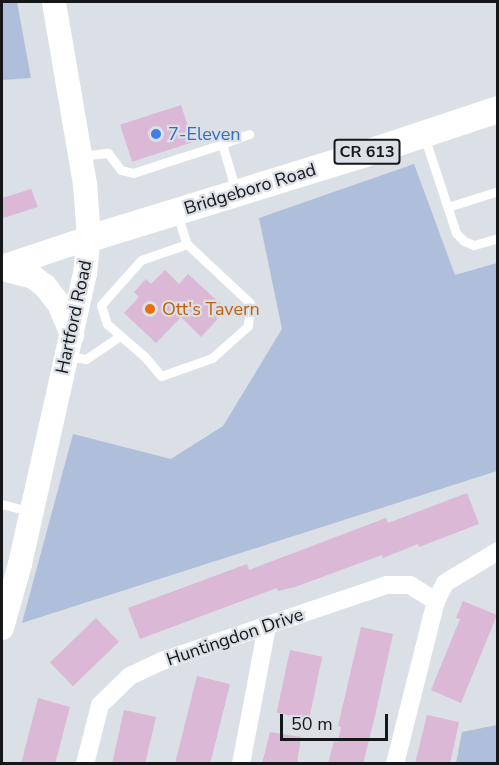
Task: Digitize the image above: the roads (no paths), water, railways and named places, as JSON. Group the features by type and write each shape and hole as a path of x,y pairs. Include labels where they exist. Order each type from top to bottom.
{"main road":[{"name":"Hartford Road","path":"2,628 32,512 85,273 89,238 88,207 81,157 54,2"},
{"name":"Bridgeboro Road","path":"2,268 89,238 498,109"},
{"path":"2,268 33,277 45,286 59,304 69,345"}],"street":[{"path":"395,764 436,601 445,583 498,551"},
{"name":"Huntingdon Drive","path":"85,764 100,705 130,676 162,662 387,585 410,585 436,601"},
{"path":"241,764 267,626"}],"lane":[{"path":"81,157 108,153 121,170 133,173 249,134"},
{"path":"423,134 456,233 464,242 474,245 498,238"},
{"path":"222,144 237,193"},
{"path":"448,207 498,191"},
{"path":"176,212 188,244 250,303 248,326 212,358 161,376 145,357 107,324 101,304 141,260 188,244"},
{"path":"69,345 86,359 120,336"},
{"path":"2,504 32,512"}],"place":[{"name":"7-Eleven","path":"156,134"},
{"name":"Ott's Tavern","path":"150,309"}]}
